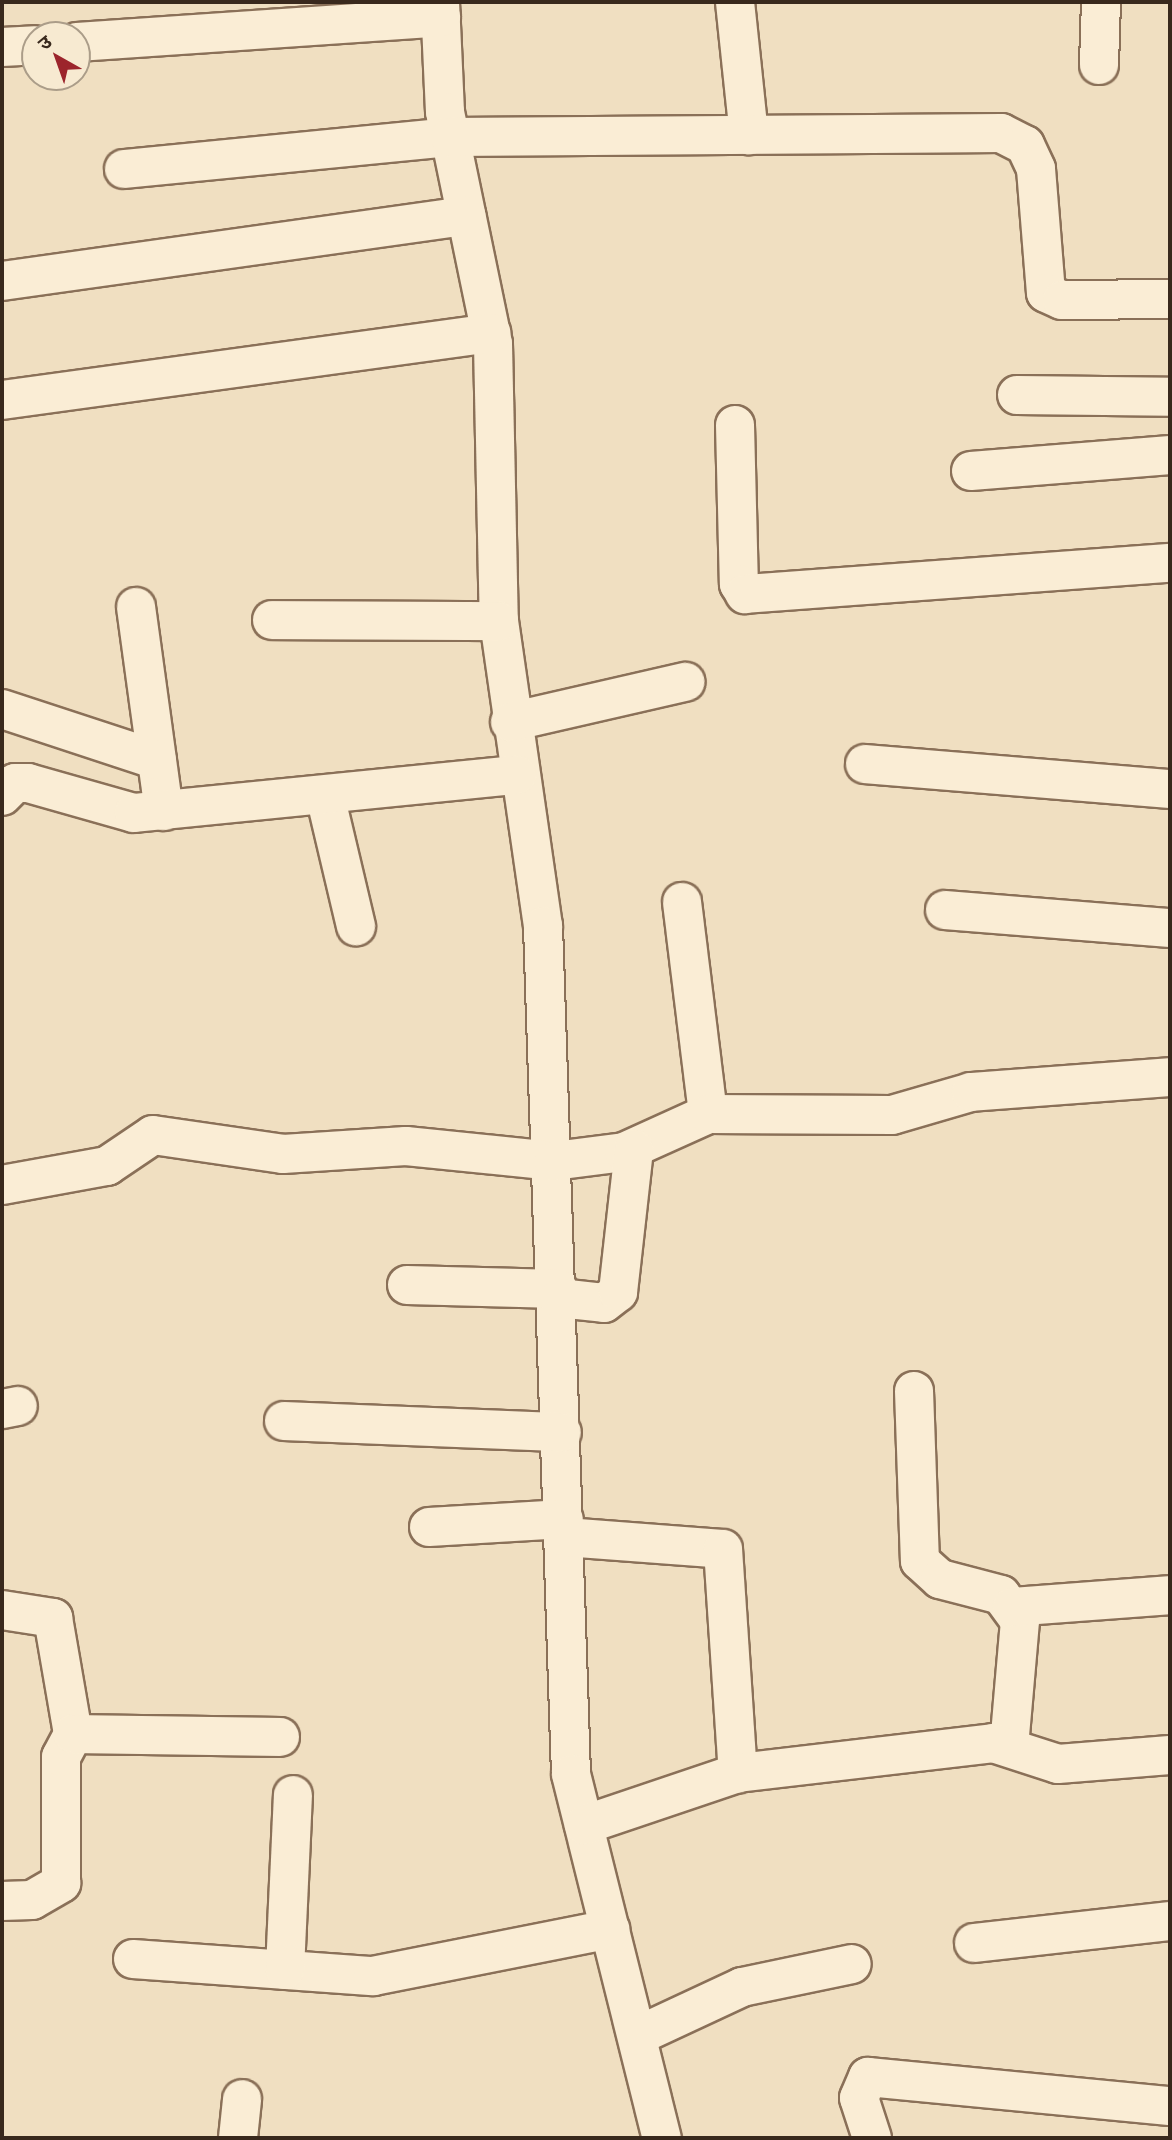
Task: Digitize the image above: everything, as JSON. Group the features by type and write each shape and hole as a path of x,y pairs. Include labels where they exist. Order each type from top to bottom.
{"street":[{"path":"735,2 749,135"},
{"path":"1099,65 1101,2"},
{"path":"91,41 440,9 450,137 491,333 499,621 517,775 543,926 554,1161 571,1774 663,2138"},
{"path":"2,47 21,46"},
{"path":"124,169 450,137 1015,136 1036,169 1046,293 1062,300 1170,299"},
{"path":"2,281 466,216"},
{"path":"2,400 491,333"},
{"path":"1017,396 1170,397"},
{"path":"735,425 739,584 745,594 1170,563"},
{"path":"971,471 1170,455"},
{"path":"135,607 164,811"},
{"path":"272,620 499,621"},
{"path":"510,722 685,682"},
{"path":"2,709 157,760"},
{"path":"865,764 1170,789"},
{"path":"2,796 15,783 28,783 117,811 164,811 517,775"},
{"path":"325,794 356,926"},
{"path":"682,902 708,1114"},
{"path":"945,911 1170,928"},
{"path":"2,1185 107,1166 153,1135 283,1154 406,1146 554,1161 634,1149 708,1114 892,1115 971,1092 1170,1077"},
{"path":"407,1285 558,1294 604,1303 618,1292 634,1149"},
{"path":"914,1391 920,1561 940,1579 1001,1595 1012,1607 1021,1637 1009,1746"},
{"path":"284,1421 562,1432"},
{"path":"429,1527 565,1528 723,1549 738,1773"},
{"path":"1012,1607 1170,1595"},
{"path":"2,1610 53,1618 73,1734 61,1757 61,1883 32,1900 2,1901"},
{"path":"73,1734 280,1737"},
{"path":"584,1825 738,1773 1009,1746 1058,1764 1170,1755"},
{"path":"285,1970 293,1795"},
{"path":"974,1943 1170,1921"},
{"path":"133,1959 373,1976 610,1929"},
{"path":"636,2036 742,1987 852,1964"},
{"path":"873,2138 859,2098 868,2077 1170,2106"},
{"path":"238,2138 242,2099"}]}
